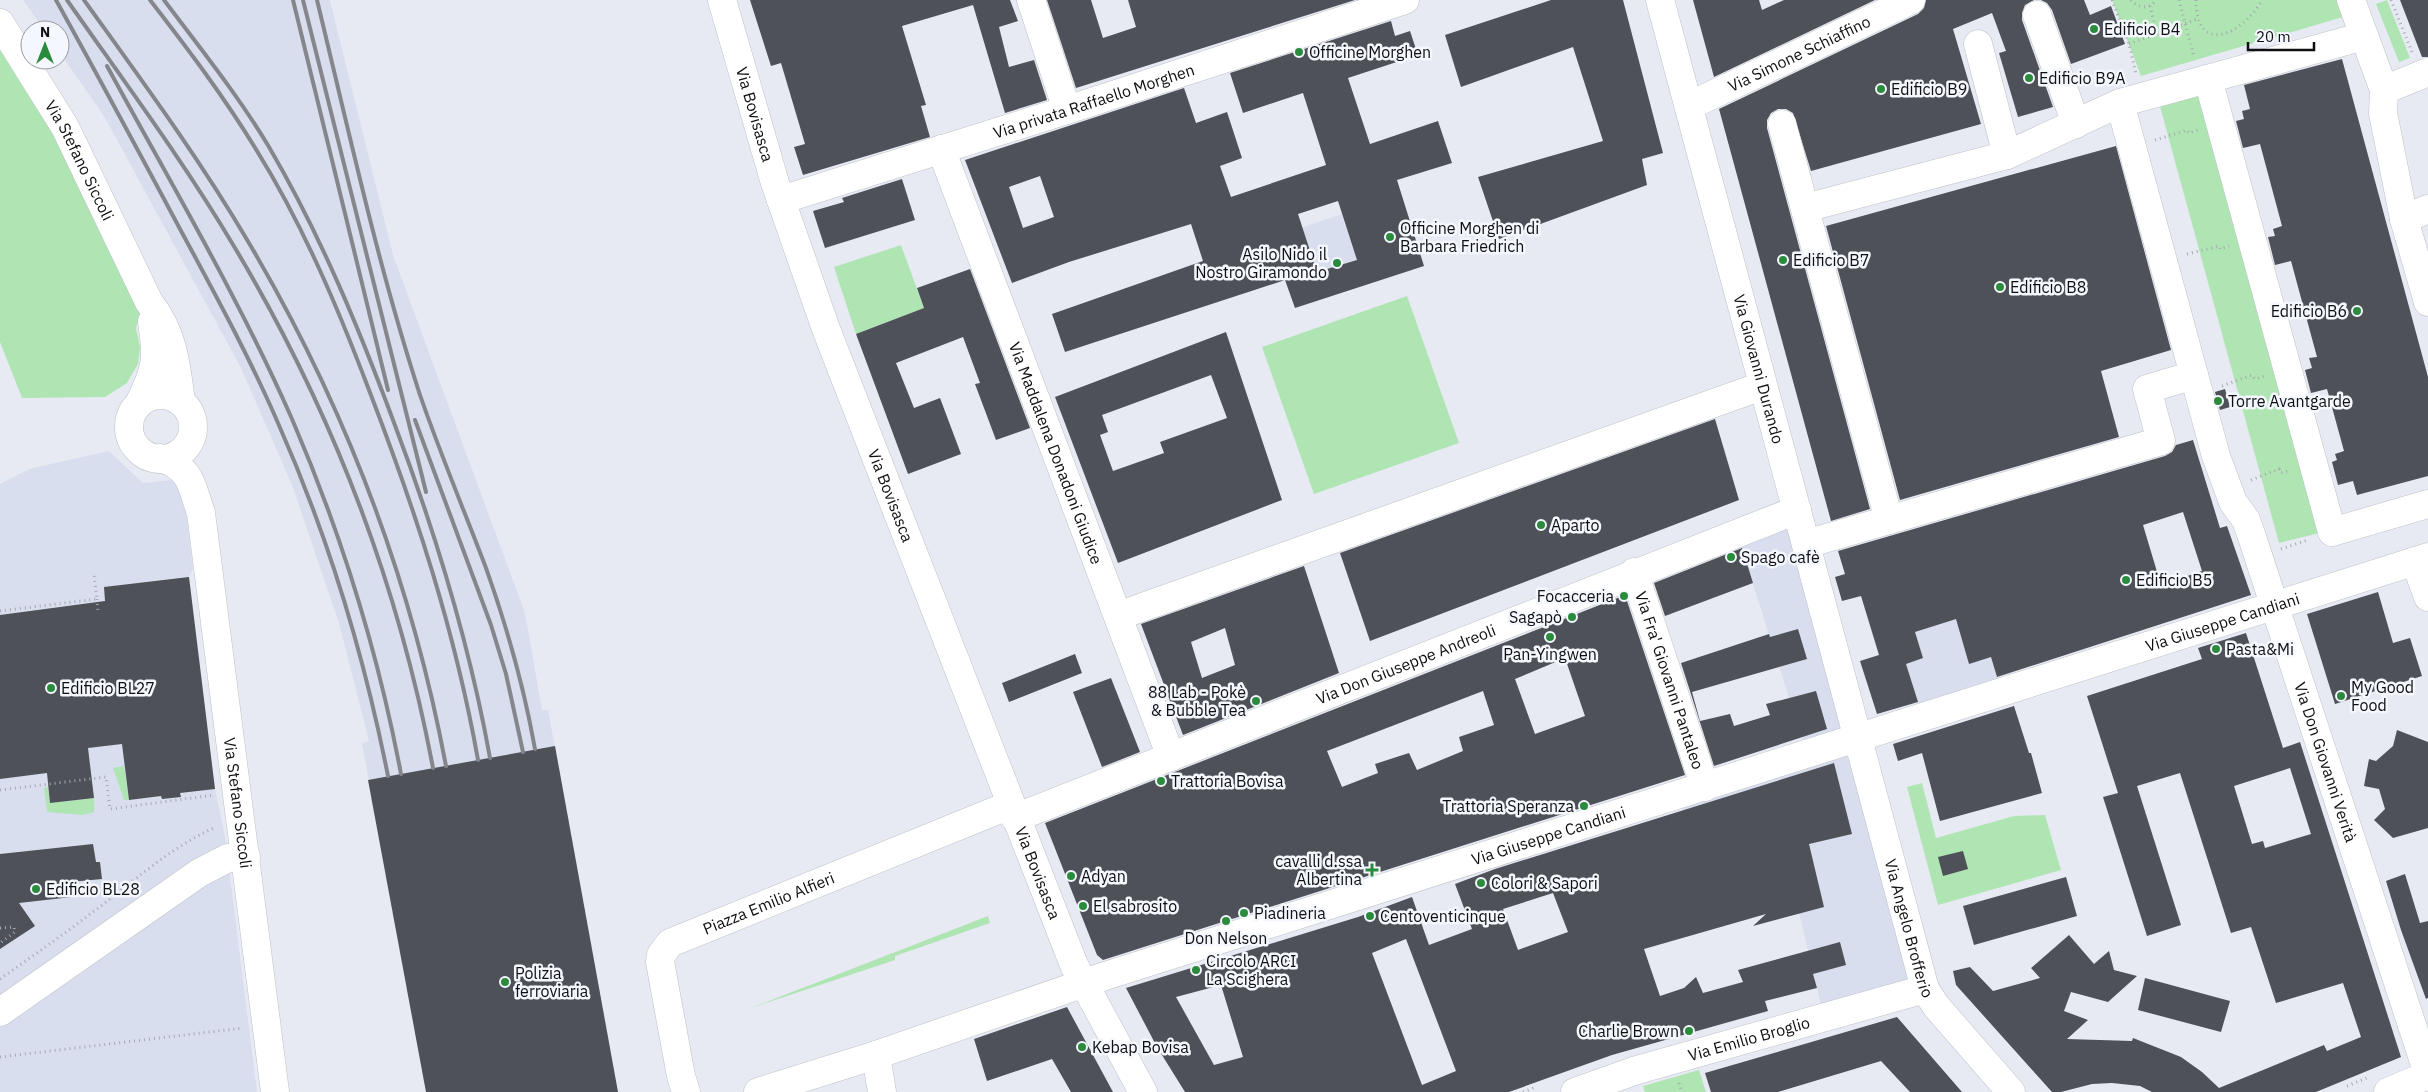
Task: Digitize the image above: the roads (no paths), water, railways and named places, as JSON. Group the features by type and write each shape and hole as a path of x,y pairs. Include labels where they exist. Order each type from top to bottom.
{"street":[{"name":"Via Bovisasca","path":"722,0 781,200 813,295 1013,811 1083,983 1142,1092"},
{"path":"1031,0 1067,110"},
{"name":"Via privata Raffaello Morghen","path":"781,200 1067,110 1405,0"},
{"name":"Via Giovanni Durando","path":"1660,0 1859,738"},
{"name":"Via Simone Schiaffino","path":"1689,106 1911,0"},
{"path":"2351,0 2384,90 2383,113 2416,214 2428,302"},
{"path":"2037,15 2076,124"},
{"name":"Via Stefano Siccoli","path":"0,23 65,127 149,302 163,320 175,356 181,402"},
{"path":"1805,208 2007,154 2201,69 2364,36"},
{"path":"1978,44 2007,154"},
{"path":"2384,90 2422,66"},
{"path":"2201,69 2220,123 2332,532 2428,504"},
{"name":"Via Don Giovanni Verità","path":"2120,103 2216,456 2233,502 2246,520 2428,1074"},
{"path":"1782,124 1889,520"},
{"name":"Via Maddalena Donadoni Giudice","path":"941,149 1171,756"},
{"name":"Via Stefano Siccoli","path":"140,402 154,373 157,352 149,302"},
{"path":"1806,544 2161,441 2147,389 2196,384"},
{"path":"1118,616 1759,387"},
{"path":"159,395 171,396 181,402 192,418 191,437 180,452 160,458 150,457 134,445 130,436 130,418 140,402 148,397 159,395"},
{"name":"Via Stefano Siccoli","path":"191,437 203,491 201,513"},
{"name":"Via Stefano Siccoli","path":"160,458 177,463 189,478 201,513 275,1092"},
{"name":"Via Don Giuseppe Andreoli","path":"1013,811 1171,756 1634,572 1797,510"},
{"path":"2422,559 2428,597"},
{"name":"Via Giuseppe Candiani","path":"1083,983 1859,738 2018,696 2274,604 2422,559"},
{"name":"Via Fra' Giovanni Pantaleo","path":"1634,572 1705,787"},
{"name":"Via Angelo Brofferio","path":"1859,738 1925,989 1936,1006 2011,1092"},
{"name":"Piazza Emilio Alfieri","path":"686,1092 681,1076 660,962 661,955 670,944 1013,811"},
{"path":"0,1012 199,873 228,858 246,857"},
{"path":"758,1092 876,1055 1083,983"},
{"name":"Via Emilio Broglio","path":"1575,1092 1637,1070 1925,989"},
{"path":"876,1055 882,1092"},
{"path":"2388,1092 2428,1074"}],"railway":[{"path":"56,0 218,300 278,423 313,509 343,596 368,686 388,776"},
{"path":"67,0 152,120 213,212 267,304 299,367 329,431 356,496 380,563 418,699 433,768"},
{"path":"84,0 168,117 227,207 281,300 313,363 343,427 393,560 414,628 446,766"},
{"path":"150,0 206,74 257,151 290,208 332,298 403,481 433,572 458,665 478,760"},
{"path":"164,0 232,90 269,147 305,213 352,315 380,385 437,545 472,671 490,758"},
{"path":"293,0 388,390"},
{"path":"303,0 426,492"},
{"path":"317,0 365,199 405,346 420,395 501,612 520,680 535,749"},
{"path":"107,66 250,329 310,462 342,549 369,638 392,728 401,774"},
{"path":"415,420 491,625 506,674 523,752"}],"place":[{"name":"Edificio B4","path":"2094,29"},
{"name":"Officine Morghen","path":"1299,52"},
{"name":"Edificio B9A","path":"2029,78"},
{"name":"Edificio B9","path":"1881,89"},
{"name":"Officine Morghen di Barbara Friedrich","path":"1390,237"},
{"name":"Edificio B7","path":"1783,260"},
{"name":"Asilo Nido il Nostro Giramondo","path":"1337,263"},
{"name":"Edificio B8","path":"2000,287"},
{"name":"Edificio B6","path":"2357,311"},
{"name":"Torre Avantgarde","path":"2218,401"},
{"name":"Aparto","path":"1541,525"},
{"name":"Spago cafè","path":"1731,557"},
{"name":"Edificio B5","path":"2126,580"},
{"name":"Focacceria","path":"1624,596"},
{"name":"Sagapò","path":"1572,617"},
{"name":"Pan-Yingwen","path":"1550,637"},
{"name":"Pasta&Mi","path":"2216,649"},
{"name":"Edificio BL27","path":"51,688"},
{"name":"My Good Food","path":"2341,696"},
{"name":"88 Lab - Pokè & Bubble Tea","path":"1256,701"},
{"name":"Trattoria Bovisa","path":"1161,781"},
{"name":"Trattoria Speranza","path":"1584,806"},
{"name":"cavalli d.ssa Albertina","path":"1372,870"},
{"name":"Adyan","path":"1071,876"},
{"name":"Colori & Sapori","path":"1481,883"},
{"name":"Edificio BL28","path":"36,889"},
{"name":"El sabrosito","path":"1083,906"},
{"name":"Piadineria","path":"1244,913"},
{"name":"Centoventicinque","path":"1370,916"},
{"name":"Don Nelson","path":"1226,921"},
{"name":"Circolo ARCI La Scighera","path":"1196,970"},
{"name":"Polizia ferroviaria","path":"505,982"},
{"name":"Charlie Brown","path":"1689,1031"},
{"name":"Kebap Bovisa","path":"1082,1047"}]}
